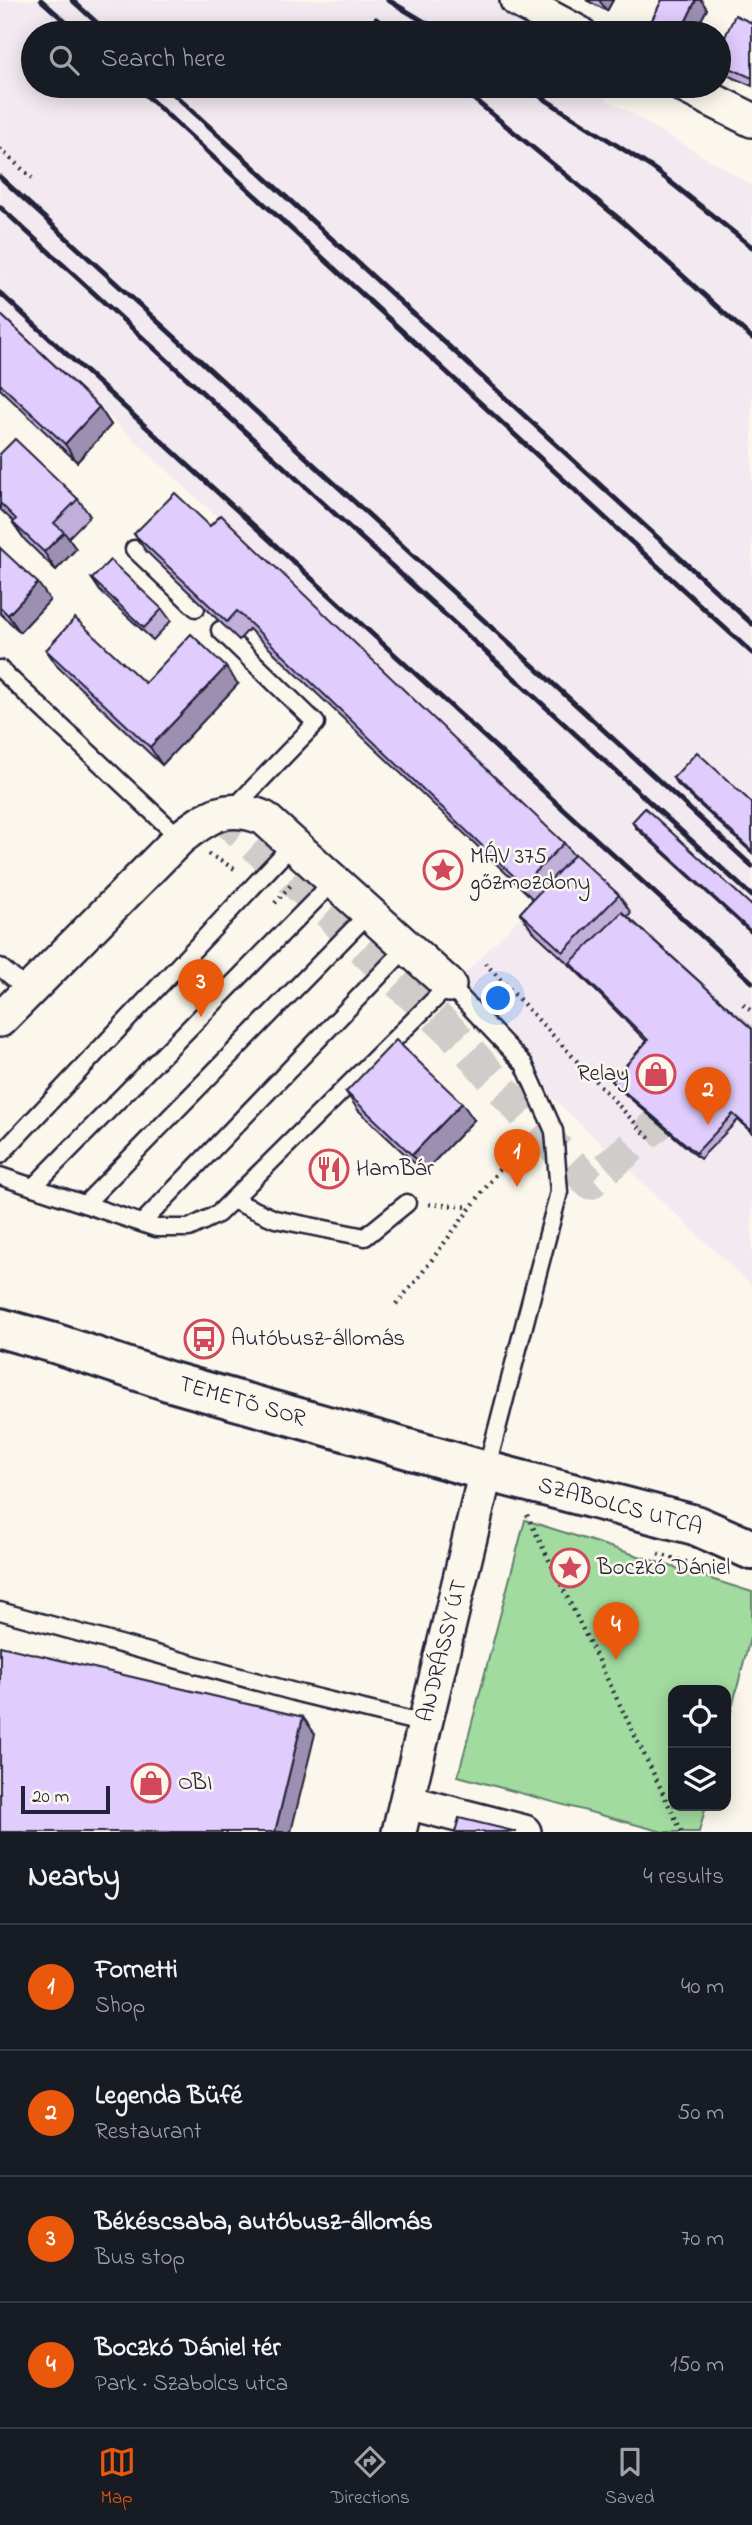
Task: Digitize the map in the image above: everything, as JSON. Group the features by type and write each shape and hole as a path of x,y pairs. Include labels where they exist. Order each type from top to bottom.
{"street":[{"path":"517,0 556,21"},
{"path":"708,98 752,120"},
{"path":"0,1020 180,838 195,826 232,809 264,818 449,985"},
{"name":"TEMETŐ SOR","path":"0,1328 168,1381 486,1471"},
{"name":"SZABOLCS UTCA","path":"486,1471 695,1525 752,1549"},
{"name":"ANDRÁSSY ÚT","path":"403,1817 486,1471"},
{"path":"403,1817 524,1832"}],"lane":[{"path":"134,549 196,608"},
{"path":"220,631 316,723 232,809"},
{"path":"0,669 180,838"},
{"path":"0,1155 293,844"},
{"path":"33,1187 334,881"},
{"path":"85,1204 369,914"},
{"path":"142,1223 407,947"},
{"path":"0,967 29,991"},
{"path":"0,1176 156,1228 189,1228 218,1214 449,985 524,1064 554,1131 559,1192 486,1471"},
{"path":"232,1200 275,1219 365,1237 407,1203"},
{"path":"0,1611 302,1694 425,1724"}],"path":[{"path":"0,149 32,178"},
{"path":"275,902 294,882"},
{"path":"485,963 651,1140"},
{"path":"743,1004 752,1012"},
{"path":"396,1304 504,1163"},
{"path":"407,1203 470,1208"},
{"path":"527,1515 682,1832"}],"shaded area":[{"path":"0,0 502,0 541,21 21,21 21,98 604,98 752,185 752,1286 444,995 535,902 233,532 0,315"}],"green space":[{"path":"525,1520 752,1592 752,1630 731,1712 731,1685 668,1685 668,1811 705,1811 699,1832 663,1832 458,1776"}],"building":[{"path":"662,0 696,0 686,21 652,21"},
{"path":"735,15 752,23 752,78 731,68 731,24"},
{"path":"0,314 99,407 65,444 0,384"},
{"path":"15,439 78,499 54,523 64,532 44,552 13,523 16,519 0,503 0,454"},
{"path":"175,493 210,526 221,515 564,843 523,885 237,611 227,622 134,534"},
{"path":"0,548 38,583 8,615 0,607"},
{"path":"110,560 162,609 144,628 92,579"},
{"path":"75,618 145,683 191,634 226,667 150,747 46,650"},
{"path":"697,752 752,803 752,851 673,778"},
{"path":"645,808 752,906 752,932 632,822"},
{"path":"575,854 619,895 563,952 520,913"},
{"path":"622,912 752,1029 752,1131 733,1114 696,1153 612,1081 648,1040 570,963"},
{"path":"396,1040 462,1103 412,1155 346,1092"},
{"name":"OBI","path":"0,1646 303,1717 275,1832 0,1832"},
{"path":"459,1818 517,1832 455,1832"}],"tunnel":[{"path":"217,811 330,914 364,950 454,1034 538,1130 590,1183 659,1123 689,1091"},
{"path":"728,1048 752,1021"}],"railway":[{"path":"41,0 65,21"},
{"path":"72,0 95,21"},
{"path":"388,0 423,21"},
{"path":"149,98 752,653"},
{"path":"178,98 752,624"},
{"path":"473,98 623,222 752,338"},
{"path":"543,98 654,169 752,247"},
{"path":"0,177 752,866"},
{"path":"0,207 752,896"},
{"path":"0,293 752,982"}],"place":[{"name":"MÁV 375 gőzmozdony","path":"443,870"},
{"name":"Békéscsaba, autóbusz-állomás","path":"201,1017"},
{"name":"Relay","path":"656,1074"},
{"name":"Legenda Büfé","path":"708,1125"},
{"name":"HamBár","path":"329,1169"},
{"name":"Fornetti","path":"517,1187"},
{"name":"Autóbusz-állomás","path":"204,1339"},
{"name":"Boczkó Dániel","path":"570,1568"},
{"name":"Boczkó Dániel tér","path":"616,1660"},
{"name":"OBI","path":"151,1783"}]}
